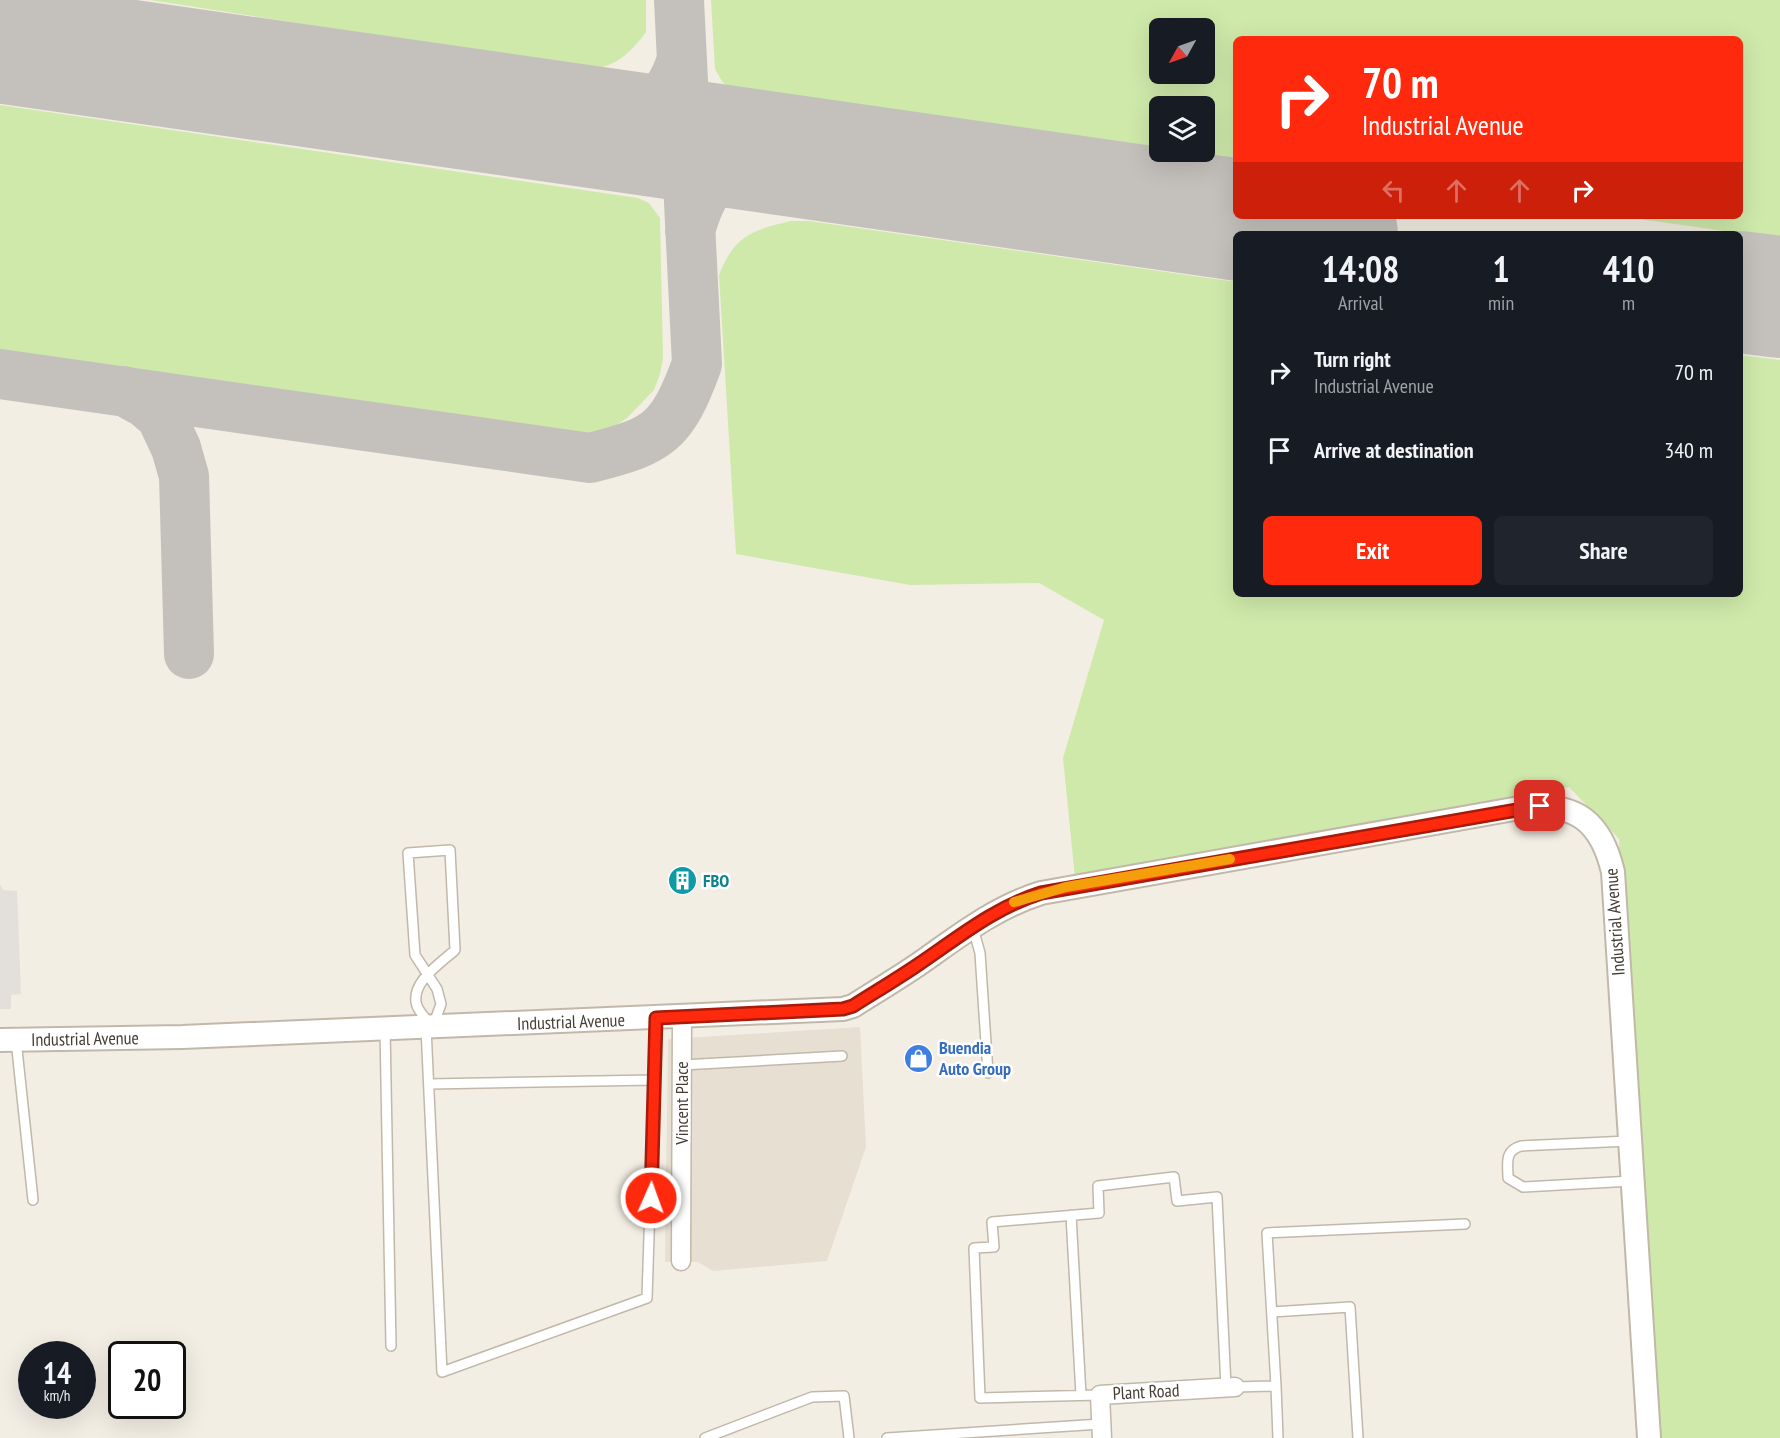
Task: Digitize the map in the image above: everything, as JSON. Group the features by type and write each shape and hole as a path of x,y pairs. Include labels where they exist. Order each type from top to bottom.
{"street":[{"name":"Industrial Avenue","path":"8,1040 182,1037 843,1009 853,1006 972,926 1017,901 1066,887 1525,807 1557,806 1572,810 1586,819 1608,849 1613,872 1649,1438"},
{"name":"Vincent Place","path":"681,1261 682,1017"},
{"name":"Plant Road","path":"1102,1431 1100,1395 1231,1387"}],"lane":[{"path":"429,1027 417,1005 417,992 427,976 455,950 450,850 408,853 415,956 427,976 437,989 441,1004 429,1027 429,1084 442,1372 647,1298 656,1018"},
{"path":"972,926 980,953 988,1073"},
{"path":"385,1029 391,1346"},
{"path":"8,1040 33,1200"},
{"path":"682,1065 842,1056"},
{"path":"429,1084 654,1080"},
{"path":"1629,1141 1521,1146 1513,1149 1508,1155 1508,1178 1523,1187 1632,1181"},
{"path":"1100,1395 980,1398 974,1248 994,1246 992,1222 1099,1213 1098,1186 1174,1177 1178,1201 1217,1197 1231,1387 1276,1386"},
{"path":"1071,1215 1081,1395"},
{"path":"1278,1438 1267,1233 1465,1224"},
{"path":"1272,1312 1350,1307 1358,1438"},
{"path":"705,1438 813,1397 844,1396 849,1438"},
{"path":"887,1438 1102,1431"}],"shaded area":[{"path":"0,884 3,890 17,891 21,994 11,995 11,1009 0,1009"},
{"path":"860,1027 866,1147 827,1261 713,1271 698,1262 665,1262 668,1039"}],"green space":[{"path":"150,0 646,0 646,32 635,46 617,61 594,69"},
{"path":"711,0 1780,0 1780,239 1743,234 1743,231 1724,231 1640,219 1743,219 1743,36 1233,36 1233,162 1215,159 1215,96 1149,96 1149,150 738,91 723,83 715,69"},
{"path":"0,105 638,198 649,203 660,218 663,358 654,390 627,418 609,430 585,435 0,352"},
{"path":"791,221 809,221 1233,282 1233,597 1743,597 1743,355 1780,360 1780,1438 1639,1438 1619,839 1569,787 1075,878 1063,758 1104,620 1039,583 910,585 736,554 719,275 731,251 738,243 765,228"}],"taxiway":[{"path":"0,374 590,458 648,439 670,419 688,387 697,364 679,0"},
{"path":"594,128 625,119 650,108 669,89 682,59"},
{"path":"690,231 701,200 716,178 737,162 768,152"},
{"path":"124,391 146,403 161,416 176,448 184,476 189,654"}],"runway":[{"path":"0,42 1316,231"},
{"path":"1743,292 1780,297"}],"slow traffic":[{"path":"1014,902 1066,887 1230,859"}],"place":[{"name":"FBO","path":"682,881"},
{"name":"Buendia Auto Group","path":"918,1058"}],"route":[{"path":"651,1198 656,1018 843,1009 853,1006 917,965 983,918 1017,901 1041,893 1540,806"}]}
